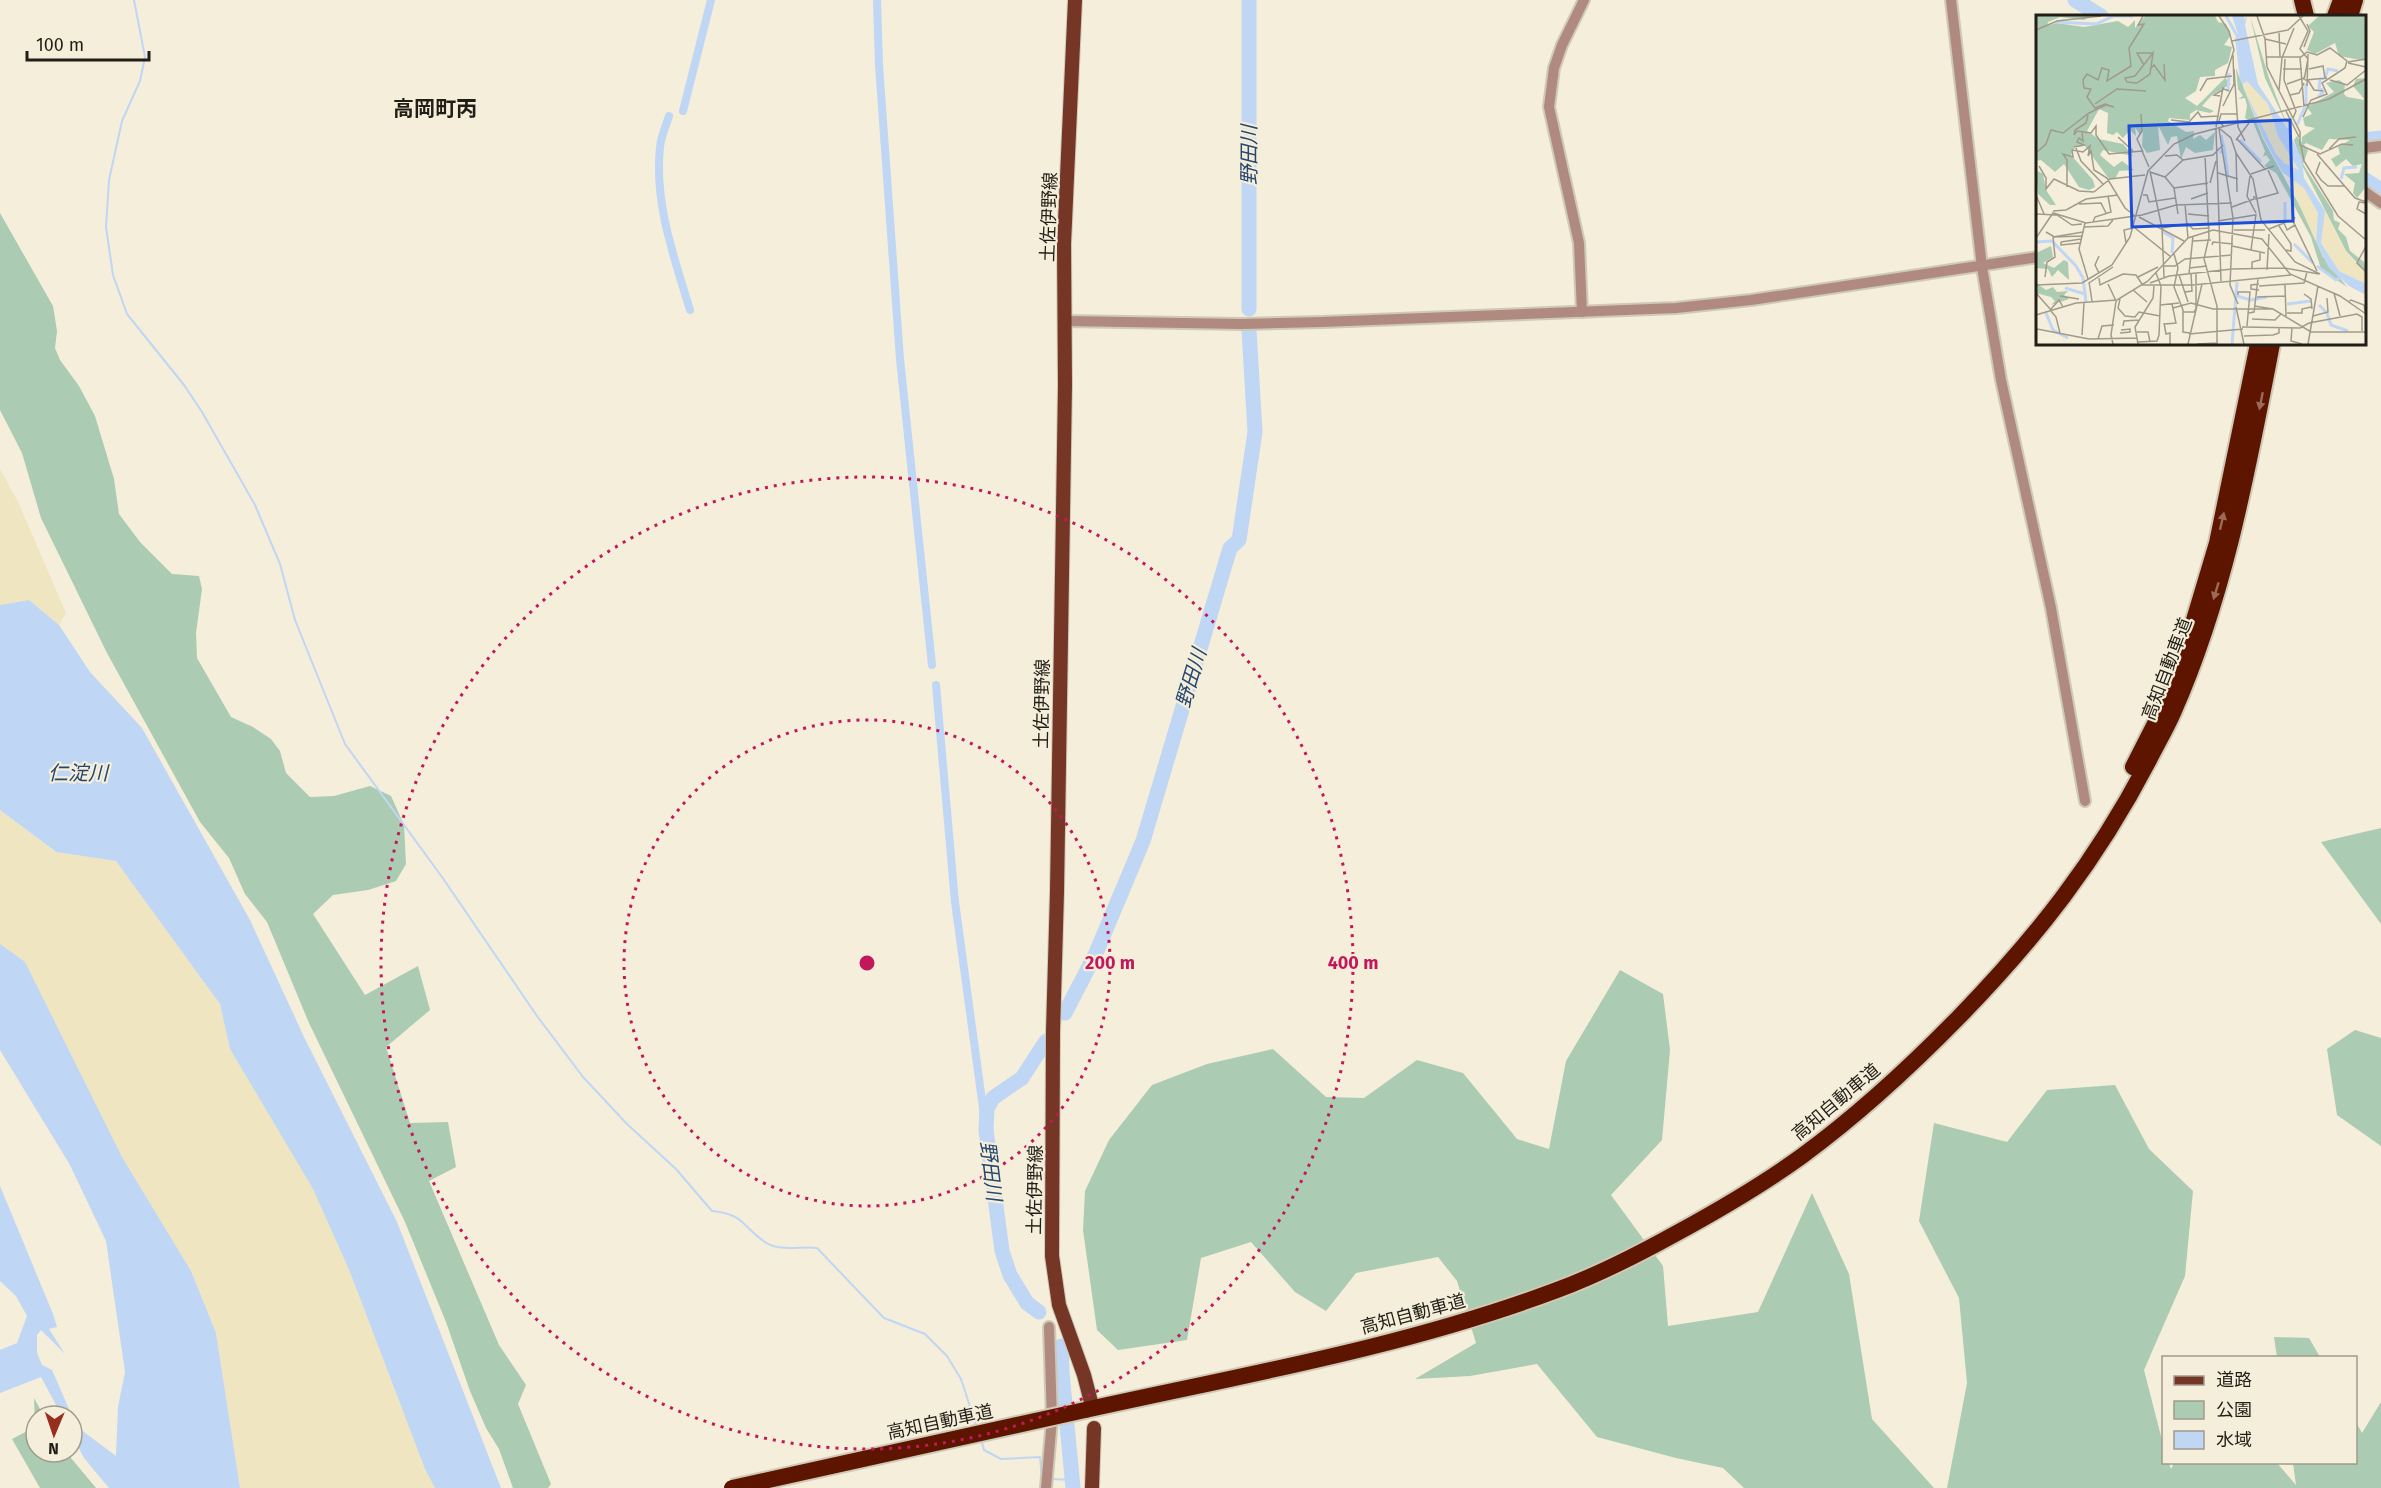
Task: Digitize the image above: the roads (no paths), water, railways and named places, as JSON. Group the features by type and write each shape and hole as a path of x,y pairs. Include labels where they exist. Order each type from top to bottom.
{"highway":[{"path":"2302,0 2306,15"},
{"path":"2335,15 2341,0"},
{"path":"2350,15 2355,0"},
{"name":"高知自動車道","path":"2007,968 2114,805 2160,712 2191,630 2217,543 2259,345"},
{"name":"高知自動車道","path":"732,1488 1088,1406 1401,1338 1490,1313 1559,1290 1605,1270 1727,1205 1801,1157 1870,1102 1935,1042 2007,968 2064,898 2122,812 2173,715 2203,635 2230,546 2251,455 2272,345"}],"main road":[{"name":"土佐伊野線","path":"1075,0 1064,244 1066,321 1058,868 1053,1032 1052,1256 1059,1305 1084,1375 1088,1406"},
{"path":"1092,1488 1094,1428"}],"street":[{"path":"1582,312 1579,243 1549,107 1554,68 1562,45 1584,0"},
{"path":"1951,0 1982,267 2001,380 2051,608 2085,801"},
{"path":"2366,148 2381,147"},
{"path":"2366,192 2381,203"},
{"path":"1066,321 1242,324 1676,308 1750,300 2036,257"},
{"path":"1046,1488 1052,1419 1049,1327"}],"water":[{"name":"仁淀川","path":"29,600 59,625 90,672 142,728 250,920 304,1037 397,1222 501,1488 435,1488 425,1469 350,1272 313,1189 230,1049 220,1004 116,861 56,852 0,810 0,605"},
{"path":"0,944 25,962 122,1157 191,1271 216,1333 240,1488 109,1488 84,1458 84,1432 116,1456 118,1407 125,1372 106,1241 70,1165 0,1050"},
{"path":"0,1186 53,1314 57,1327 49,1329 65,1354 41,1330 37,1335 37,1353 42,1365 52,1370 67,1404 56,1404 41,1377 0,1393 0,1350 17,1343 27,1316 16,1296 0,1281"}],"waterway":[{"path":"134,0 145,57 140,81 122,121 109,180 106,227 113,275 127,314 184,385 255,505 280,564 295,620 345,744 442,877 537,1016 583,1077 627,1124 676,1169 712,1211 737,1218 771,1245 783,1248 817,1248 884,1318 925,1334 947,1356 961,1379 977,1428"},
{"path":"683,111 711,0"},
{"path":"877,0 879,65 900,359 932,665"},
{"name":"野田川","path":"1249,0 1249,309"},
{"path":"2075,0 2099,15"},
{"path":"669,116 660,147 660,189 667,230 690,310"},
{"path":"2366,140 2381,138"},
{"path":"2366,180 2381,190"},
{"name":"野田川","path":"1065,1013 1096,953 1143,841 1230,548 1239,540 1255,432 1249,330"},
{"path":"936,685 955,902 986,1130"},
{"name":"野田川","path":"1039,1312 1027,1303 1010,1275 1002,1251 986,1130 987,1109 993,1098 1022,1078 1046,1041"},
{"name":"野田川","path":"1061,1346 1073,1488"},
{"path":"981,1439 984,1450 1001,1459 1040,1457 1044,1479"},
{"path":"1050,1479 1074,1480"}],"district":[{"name":"高岡町丙","path":"435,109"}]}
